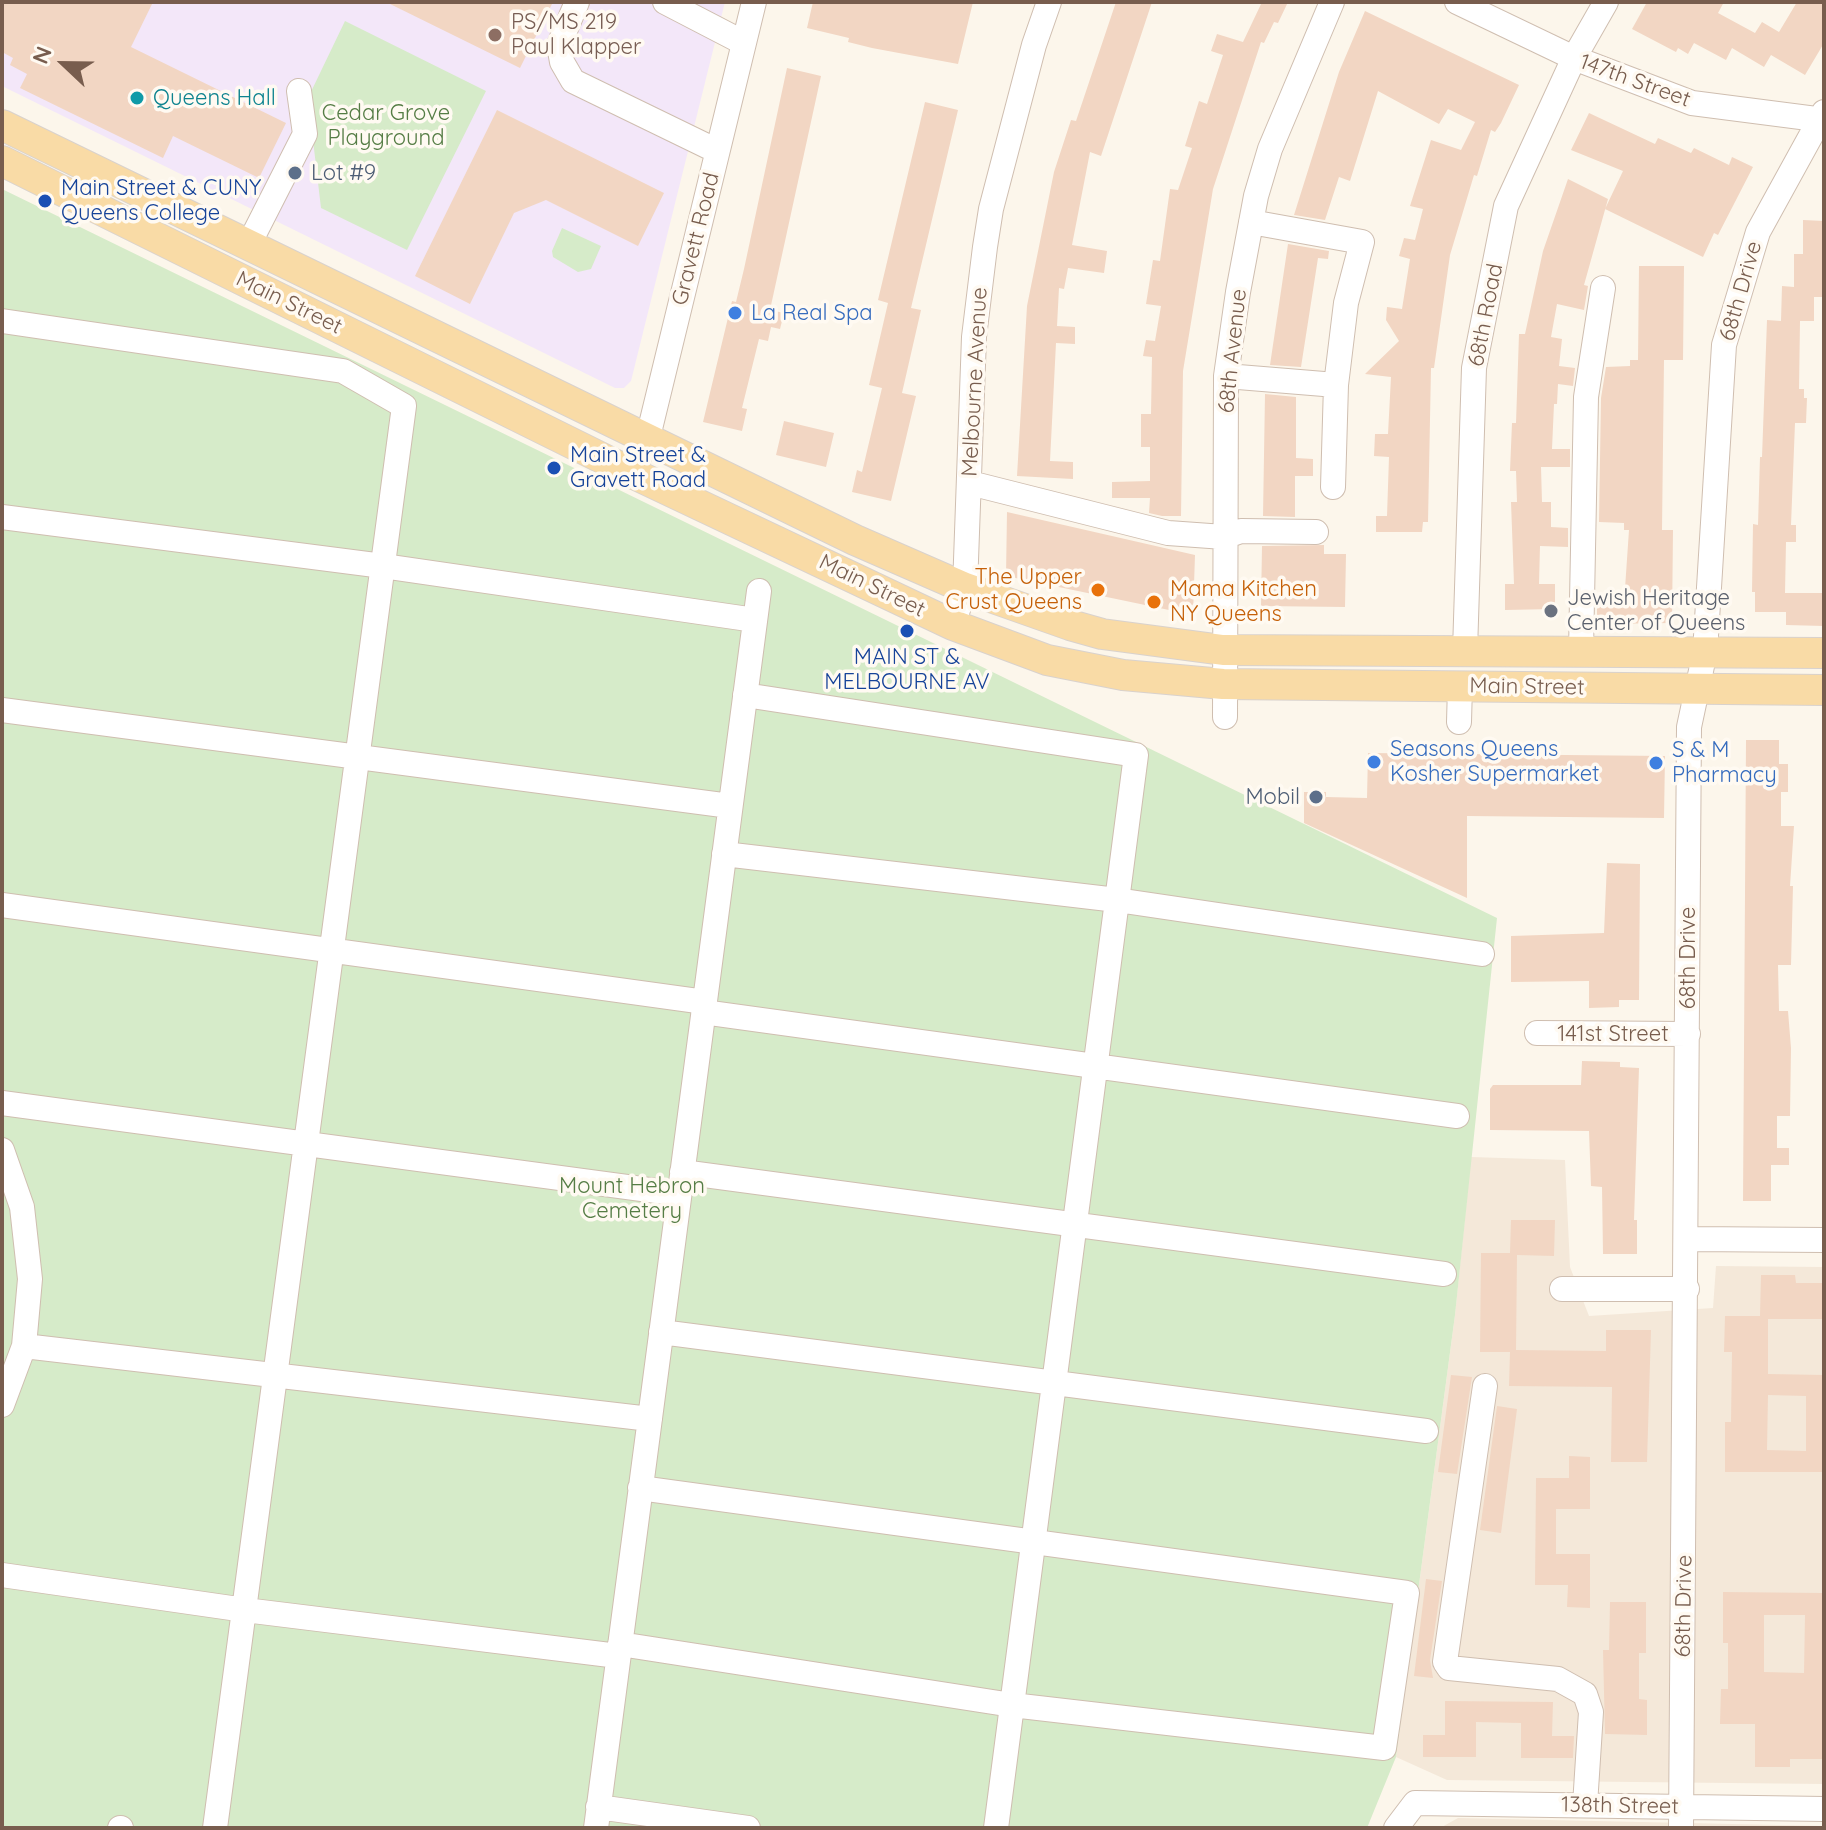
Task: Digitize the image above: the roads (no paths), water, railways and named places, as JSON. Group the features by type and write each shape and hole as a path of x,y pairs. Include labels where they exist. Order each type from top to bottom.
{"main road":[{"name":"Main Street","path":"2,125 855,540 965,588 1102,634 1223,650 1824,653"},
{"name":"Main Street","path":"2,161 632,473 953,625 1070,666 1223,684 1824,690"}],"street":[{"path":"577,2 559,45 562,62 573,81 717,151"},
{"path":"665,2 744,43"},
{"name":"Gravett Road","path":"632,473 648,437 754,2"},
{"name":"Melbourne Avenue","path":"953,625 965,588 974,337 991,209 1034,45 1049,2"},
{"name":"68th Avenue","path":"1225,717 1226,376 1251,222 1270,149 1332,2"},
{"name":"147th Street","path":"1457,2 1574,58 1692,103 1823,117"},
{"name":"68th Road","path":"1465,651 1474,368 1506,206 1574,58 1606,2"},
{"path":"248,246 305,134 299,91"},
{"name":"68th Drive","path":"1682,1818 1689,727 1705,652 1724,345 1758,232 1823,117"},
{"path":"1251,222 1362,242 1346,303 1336,385 1333,487"},
{"path":"1581,651 1586,397 1603,288"},
{"path":"2,321 343,371 404,406 215,1828"},
{"path":"1226,376 1336,385"},
{"path":"970,483 1168,533 1224,537 1241,531 1316,532"},
{"path":"2,517 383,566 755,620"},
{"path":"748,1828 597,1818 759,591"},
{"path":"1459,722 1460,686"},
{"path":"745,695 1136,755 996,1828"},
{"path":"2,710 730,806"},
{"path":"724,854 1117,900 1482,954"},
{"path":"2,905 331,950 1457,1116"},
{"name":"141st Street","path":"1537,1033 1688,1034"},
{"path":"2,1103 306,1142 1075,1223 1444,1274"},
{"path":"2,1150 22,1207 30,1279 24,1346 2,1405"},
{"path":"1688,1239 1824,1240"},
{"path":"1562,1289 1687,1289"},
{"path":"661,1332 1426,1431"},
{"path":"24,1346 650,1419"},
{"path":"1485,1386 1445,1662 1449,1668 1558,1679 1585,1694 1591,1712 1585,1805"},
{"path":"2,1575 245,1610 619,1650 1012,1705 1384,1748 1407,1593 640,1488"},
{"name":"138th Street","path":"1396,1828 1415,1803 1585,1805 1682,1818 1824,1809"}],"place":[{"name":"PS/MS 219 Paul Klapper","path":"495,35"},
{"name":"Queens Hall","path":"137,98"},
{"name":"Lot #9","path":"295,173"},
{"name":"Main Street & CUNY Queens College","path":"45,201"},
{"name":"La Real Spa","path":"735,313"},
{"name":"Main Street & Gravett Road","path":"554,468"},
{"name":"The Upper Crust Queens","path":"1098,590"},
{"name":"Mama Kitchen NY Queens","path":"1154,602"},
{"name":"Jewish Heritage Center of Queens","path":"1551,611"},
{"name":"MAIN ST & MELBOURNE AV","path":"907,631"},
{"name":"Seasons Queens Kosher Supermarket","path":"1374,762"},
{"name":"S & M Pharmacy","path":"1656,763"},
{"name":"Mobil","path":"1316,797"}],"park label":[{"name":"Cedar Grove Playground","path":"386,126"},
{"name":"Mount Hebron Cemetery","path":"632,1198"}]}
